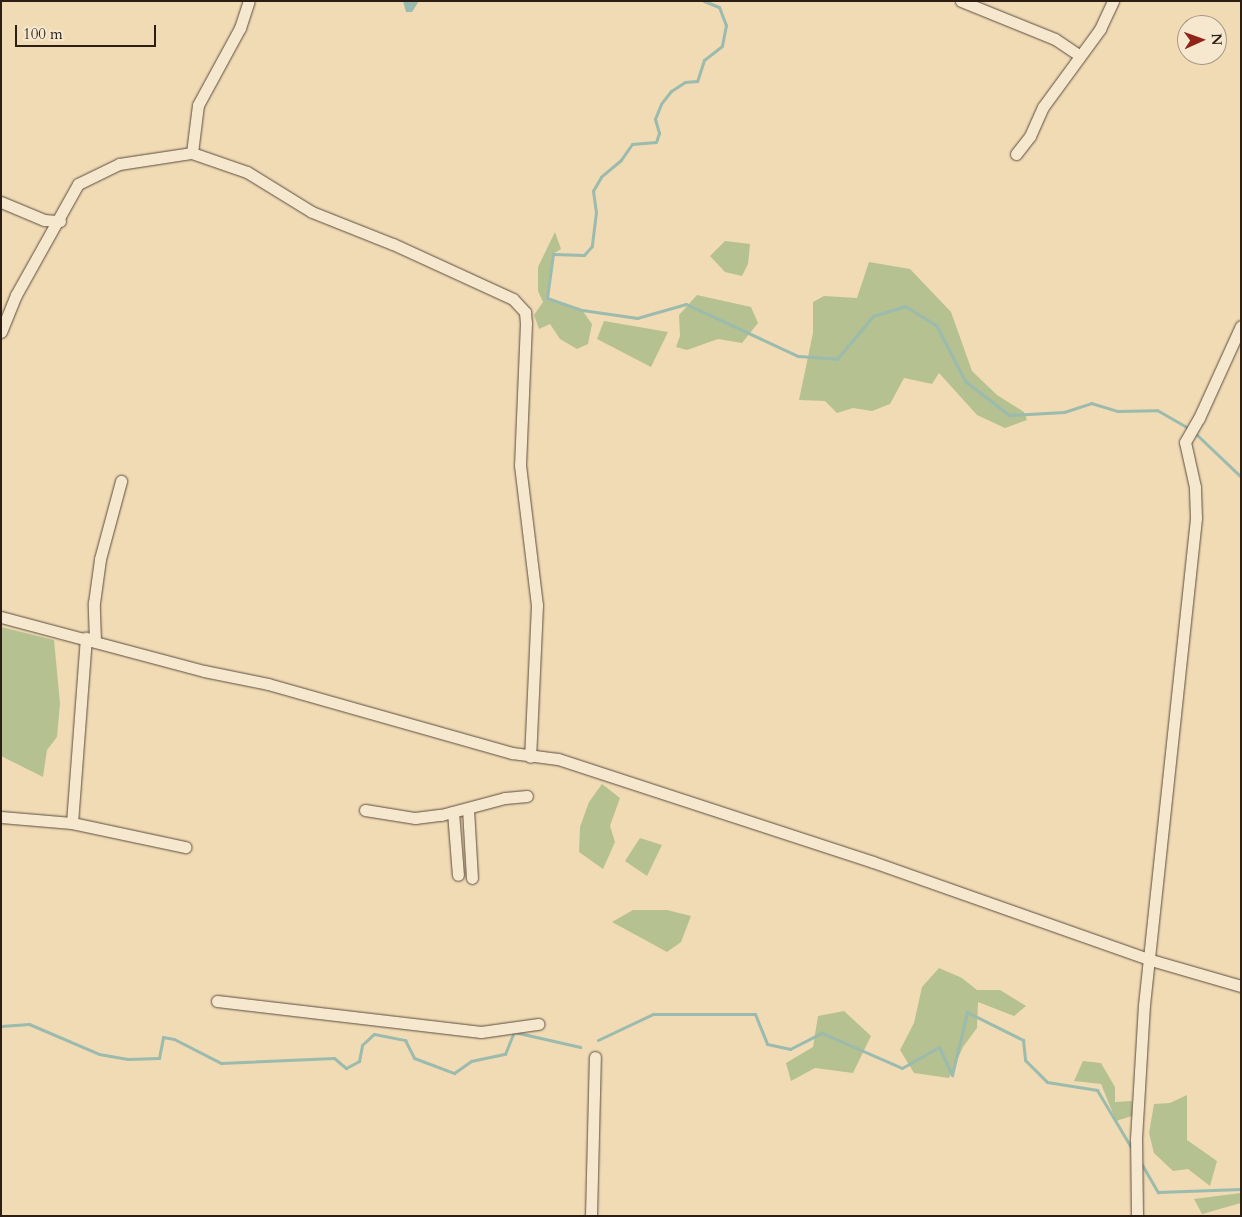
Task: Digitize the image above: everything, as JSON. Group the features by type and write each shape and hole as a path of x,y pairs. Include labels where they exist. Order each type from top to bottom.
{"street":[{"path":"192,153 198,105 240,28 249,1"},
{"path":"961,1 1055,39 1080,56"},
{"path":"1016,154 1030,136 1043,107 1100,29 1114,1"},
{"path":"1,332 16,295 60,221 65,205 78,184 119,164 192,153 247,172 312,212 393,244 513,299 524,312 526,356 520,465 537,605 530,757"},
{"path":"1,202 44,220 60,221"},
{"path":"1137,1216 1136,1139 1144,1005 1151,960 1196,518 1195,487 1185,442 1237,345 1241,326"},
{"path":"72,823 100,560 121,481"},
{"path":"1,617 91,639 204,671 268,684 530,757 558,759 873,862 1151,960 1241,986"},
{"path":"365,810 415,818 453,812 505,798 527,796"},
{"path":"468,808 472,878"},
{"path":"453,812 458,875"},
{"path":"1,817 72,823 185,847"},
{"path":"217,1001 481,1032 538,1024"},
{"path":"591,1216 595,1057"}],"green space":[{"path":"555,232 561,249 553,254 547,298 582,310 592,324 588,344 577,349 560,339 550,324 539,329 534,315 543,302 538,291 538,267"},
{"path":"725,241 750,244 748,264 742,276 725,272 710,256"},
{"path":"869,262 910,269 951,312 972,371 997,395 1024,412 1027,420 1005,428 977,415 939,373 932,384 904,378 890,404 872,411 853,408 837,413 825,401 799,400 813,333 813,302 824,296 857,298"},
{"path":"697,295 751,307 758,323 742,343 718,339 687,350 676,347 680,336 679,315"},
{"path":"604,321 668,332 651,367 597,339"},
{"path":"1,627 54,640 60,703 57,737 47,750 43,777 1,756"},
{"path":"602,784 620,798 610,826 615,842 603,869 579,852 580,827 589,802"},
{"path":"640,838 662,845 647,876 625,861"},
{"path":"633,910 667,910 691,916 681,942 667,952 612,922"},
{"path":"939,968 962,978 977,990 1000,990 1026,1006 1014,1016 978,1002 977,1028 963,1047 949,1078 914,1073 900,1050 914,1023 922,987"},
{"path":"844,1011 871,1036 853,1073 815,1068 791,1081 786,1063 813,1047 818,1016"},
{"path":"1083,1061 1101,1063 1115,1087 1115,1102 1132,1101 1132,1116 1116,1121 1101,1084 1074,1081"},
{"path":"1187,1095 1187,1140 1217,1161 1210,1186 1188,1169 1173,1171 1154,1153 1149,1133 1154,1104 1170,1103"},
{"path":"1241,1193 1241,1203 1202,1214 1194,1199"}],"shaded area":[{"path":"403,1 419,1 412,12 406,12"}],"waterway":[{"path":"704,1 719,7 726,25 722,46 704,60 697,81 685,82 671,91 661,104 655,119 659,133 656,142 632,144 621,160 601,177 593,191 596,212 592,246 584,255 553,254 547,298 582,310 637,318 686,304 798,356 837,359 873,316 905,306 936,325 965,381 1009,415 1064,412 1091,403 1118,411 1157,410 1190,429"},
{"path":"1195,433 1241,477"},
{"path":"598,1040 653,1014 755,1014 767,1044 790,1049 822,1033 902,1068 939,1047 952,1075 967,1012 1023,1040 1025,1060 1047,1082 1097,1090 1132,1149"},
{"path":"1,1026 29,1024 99,1054 128,1059 159,1058 163,1037 174,1039 221,1063 334,1058 346,1068 359,1061 362,1045 374,1034 405,1040 414,1058 454,1073 471,1061 505,1054 514,1032 580,1047"},
{"path":"1141,1163 1158,1192 1241,1189"}]}
